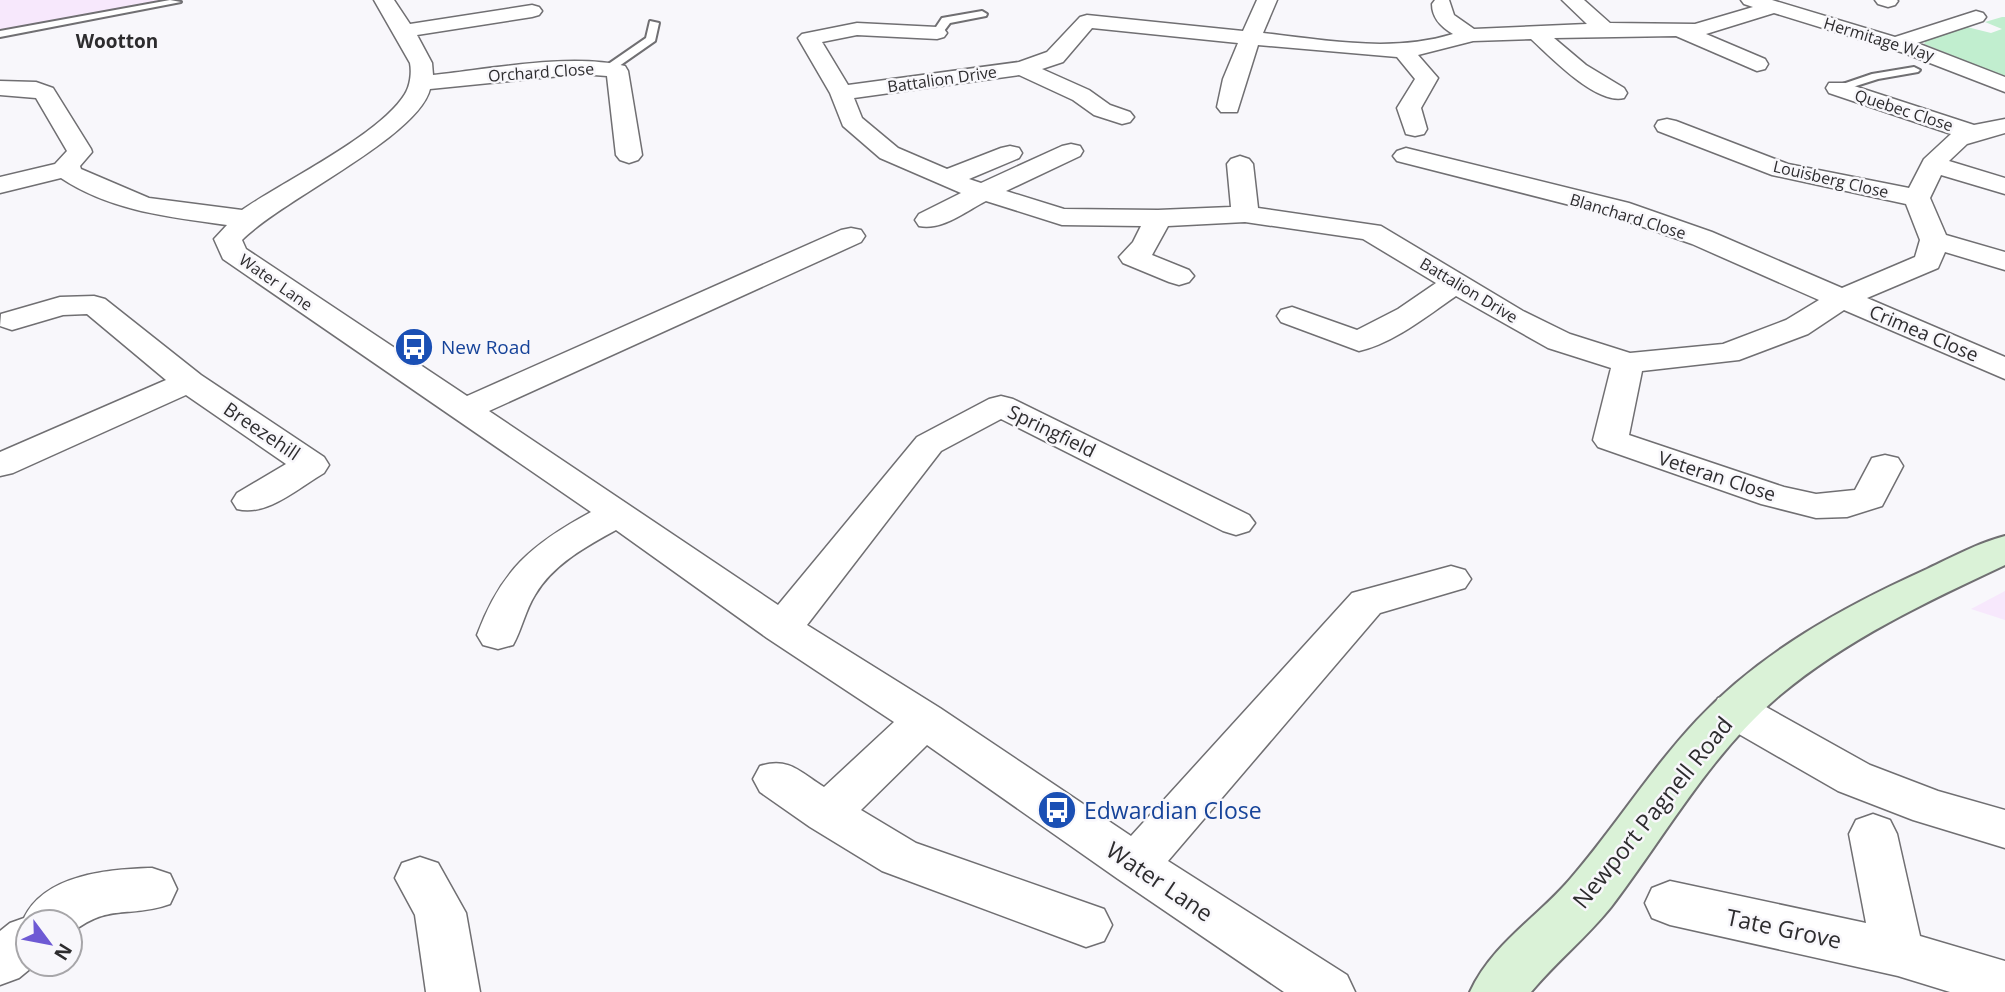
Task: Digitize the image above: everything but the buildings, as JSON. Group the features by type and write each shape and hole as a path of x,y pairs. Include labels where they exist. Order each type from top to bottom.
{"main road":[{"name":"Newport Pagnell Road","path":"1498,992 1510,975 1590,894 1708,738 1734,710 1813,646 1863,615 2005,549"}],"street":[{"name":"Battalion Drive","path":"841,93 1022,68 1055,57 1102,0"},
{"path":"1229,107 1230,93 1268,0"},
{"path":"1572,0 1605,29"},
{"path":"1442,4 1441,12 1447,20 1471,34"},
{"path":"1087,21 1404,51 1439,45 1471,34 1538,34 1605,29 1696,30 1762,4"},
{"name":"Hermitage Way","path":"1762,4 1897,43 1956,63 2005,85"},
{"path":"0,184 67,169 131,202 163,209 245,219 391,125 407,110 422,83 420,60 393,15 532,11"},
{"path":"1897,43 1977,22"},
{"name":"Battalion Drive","path":"937,33 903,29 857,29 809,38 841,93 851,121 889,153 946,179 1062,217 1158,218 1245,214 1371,232 1559,341 1628,363 1728,354 1797,327 1843,298 1928,262 1934,240"},
{"path":"1680,30 1757,65"},
{"path":"1538,34 1578,70 1616,93"},
{"path":"1404,51 1427,78 1409,108 1415,129"},
{"name":"Orchard Close","path":"422,83 581,67 617,71 629,155"},
{"path":"1022,68 1081,95 1101,110 1122,117"},
{"path":"2,88 36,89 45,93 80,152 68,164 67,169"},
{"name":"Quebec Close","path":"1837,88 1970,132"},
{"name":"Louisberg Close","path":"1667,126 1781,170 1917,198"},
{"path":"2005,126 1970,132 1941,152 1917,198 1934,240 2005,261"},
{"path":"929,220 1032,167 1071,151"},
{"path":"946,179 1010,153"},
{"name":"Blanchard Close","path":"1406,156 1619,209 1713,243 1843,298"},
{"path":"1240,164 1245,214"},
{"path":"1933,164 2005,186"},
{"path":"1158,218 1146,246 1132,257 1179,276"},
{"name":"Water Lane","path":"245,219 228,239 233,253 618,513 782,628 924,720 1135,865 1328,992"},
{"path":"463,410 851,236"},
{"path":"1292,316 1359,342 1409,316 1456,283"},
{"name":"Crimea Close","path":"1843,298 2005,369"},
{"name":"Breezehill","path":"12,321 60,306 94,305 189,382 311,465 250,501"},
{"name":"Veteran Close","path":"1628,363 1610,440 1774,496 1816,506 1847,505 1869,498 1885,466"},
{"path":"0,465 189,382"},
{"name":"Springfield","path":"782,628 929,444 1001,405 1236,523"},
{"path":"498,635 505,610 520,582 539,561 618,513"},
{"path":"1135,865 1366,603 1451,579"},
{"path":"1734,710 1854,778 1930,807 2005,829"},
{"path":"827,814 924,720"},
{"path":"776,779 827,814 899,857 1087,925"},
{"path":"1873,834 1898,953"},
{"path":"420,878 440,912 453,992"},
{"path":"64,908 71,902 101,891 152,889"},
{"name":"Tate Grove","path":"1670,903 1898,953 2005,985"},
{"path":"0,962 14,950"}],"lane":[{"path":"0,34 176,2"},
{"path":"937,33 946,20 982,14"},
{"path":"608,69 651,39 654,23"},
{"path":"1837,88 1875,76 1914,70"}],"shaded area":[{"path":"0,0 179,0 0,32"},
{"path":"2005,591 2005,620 1971,609"}],"green space":[{"path":"2005,17 2005,77 1924,44 1926,40 1967,27 1991,33 2002,29 1985,22"}],"place":[{"name":"New Road","path":"414,347"},
{"name":"Edwardian Close","path":"1057,810"}],"district":[{"name":"Wootton","path":"117,41"}]}
